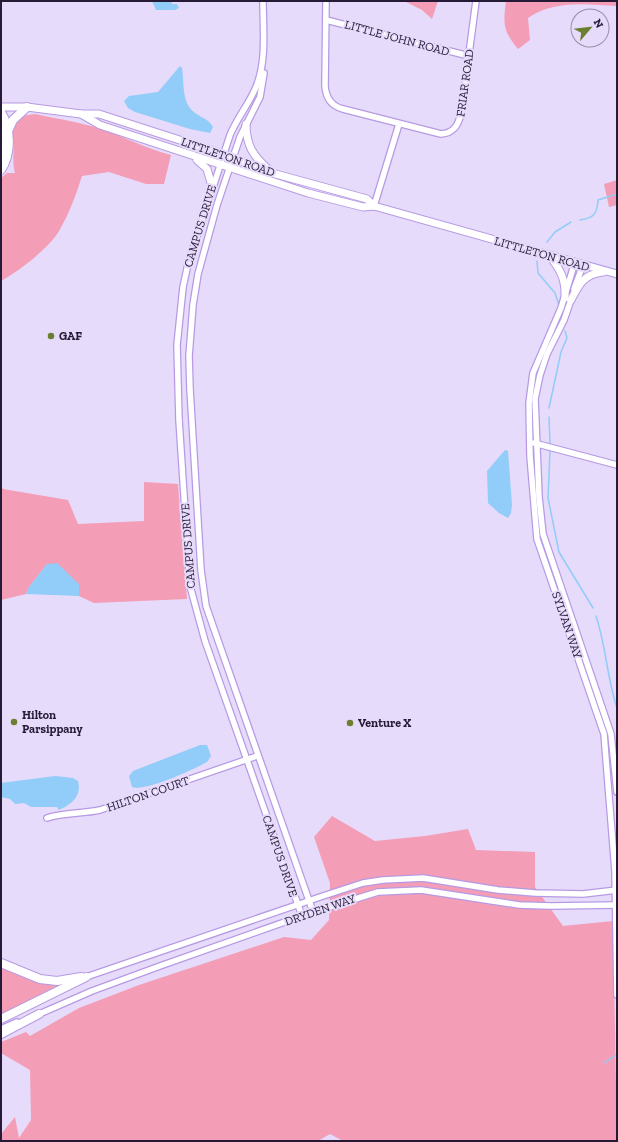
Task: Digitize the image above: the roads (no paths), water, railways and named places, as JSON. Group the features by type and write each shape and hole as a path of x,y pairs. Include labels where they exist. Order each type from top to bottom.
{"highway":[{"path":"1,170 7,157 8,132 13,120 27,107"},
{"path":"1,112 8,132"},
{"path":"1,126 1,156"},
{"path":"1,963 40,979 57,980 78,977 86,978"},
{"path":"1,1019 86,978"},
{"path":"1,1034 39,1014"}],"main road":[{"name":"LITTLETON ROAD","path":"1,107 27,107 81,114 99,114 223,154 272,173 367,198 374,206"},
{"name":"LITTLETON ROAD","path":"81,114 100,125 308,193 363,207 374,206 617,274"},
{"path":"246,124 247,140 251,151 272,173"},
{"path":"188,155 202,163 207,169 212,186"},
{"path":"548,255 564,277 568,299"},
{"path":"568,299 585,277 592,274 608,272"}],"street":[{"path":"263,1 263,56"},
{"path":"326,1 326,20"},
{"name":"FRIAR ROAD","path":"326,20 325,86 328,100 339,108 438,134 445,134 459,124 476,1"},
{"name":"LITTLE JOHN ROAD","path":"326,20 469,56"},
{"name":"CAMPUS DRIVE","path":"263,56 262,90 246,124 229,168 215,212 195,293 190,333 190,389 203,589 215,635 313,912"},
{"name":"CAMPUS DRIVE","path":"263,56 260,75 256,87 234,126 219,165 193,245 183,286 177,345 179,420 192,597 205,641 246,760 302,916"},
{"path":"374,206 399,124"},
{"name":"SYLVAN WAY","path":"579,264 568,299 564,320 547,354 540,375 535,399 539,497 543,534 610,734 617,792"},
{"name":"SYLVAN WAY","path":"568,299 533,373 529,403 533,500 537,540 604,734 615,838 617,995"},
{"path":"530,442 617,465"},
{"name":"HILTON COURT","path":"47,818 58,814 86,813 100,810 258,756"},
{"name":"DRYDEN WAY","path":"86,978 308,901 363,884 402,878 440,880 498,890 535,893 583,894 616,890"},
{"name":"DRYDEN WAY","path":"1,1029 92,991 364,895 406,890 434,892 519,904 551,906 616,905"}],"water":[{"path":"152,1 171,1 172,4 177,4 179,8 175,10 156,10"},
{"path":"180,66 182,68 184,94 187,104 195,113 211,124 213,127 210,133 190,129 135,112 128,108 124,101 129,96 158,92"},
{"path":"505,450 508,451 512,505 511,513 508,518 499,513 488,503 487,471"},
{"path":"57,563 79,584 79,596 26,594 29,587 47,564"},
{"path":"200,745 207,745 211,756 207,762 158,783 139,788 132,787 129,776 133,771"},
{"path":"55,776 73,778 78,781 79,786 79,791 75,799 59,810 57,807 31,807 24,803 15,804 10,799 1,797 1,783"}],"waterway":[{"path":"580,220 589,218 596,212 598,200 617,194"},
{"path":"547,242 555,232 571,222"},
{"path":"537,261 538,273 555,293 559,305"},
{"path":"549,408 561,352 567,338 565,331"},
{"path":"549,417 550,443"},
{"path":"550,451 548,498 559,552 593,608"},
{"path":"596,616 617,708"},
{"path":"604,1063 616,1055"}],"place":[{"name":"GAF","path":"51,336"},
{"name":"Hilton Parsippany","path":"14,722"},
{"name":"Venture X","path":"350,723"}]}
